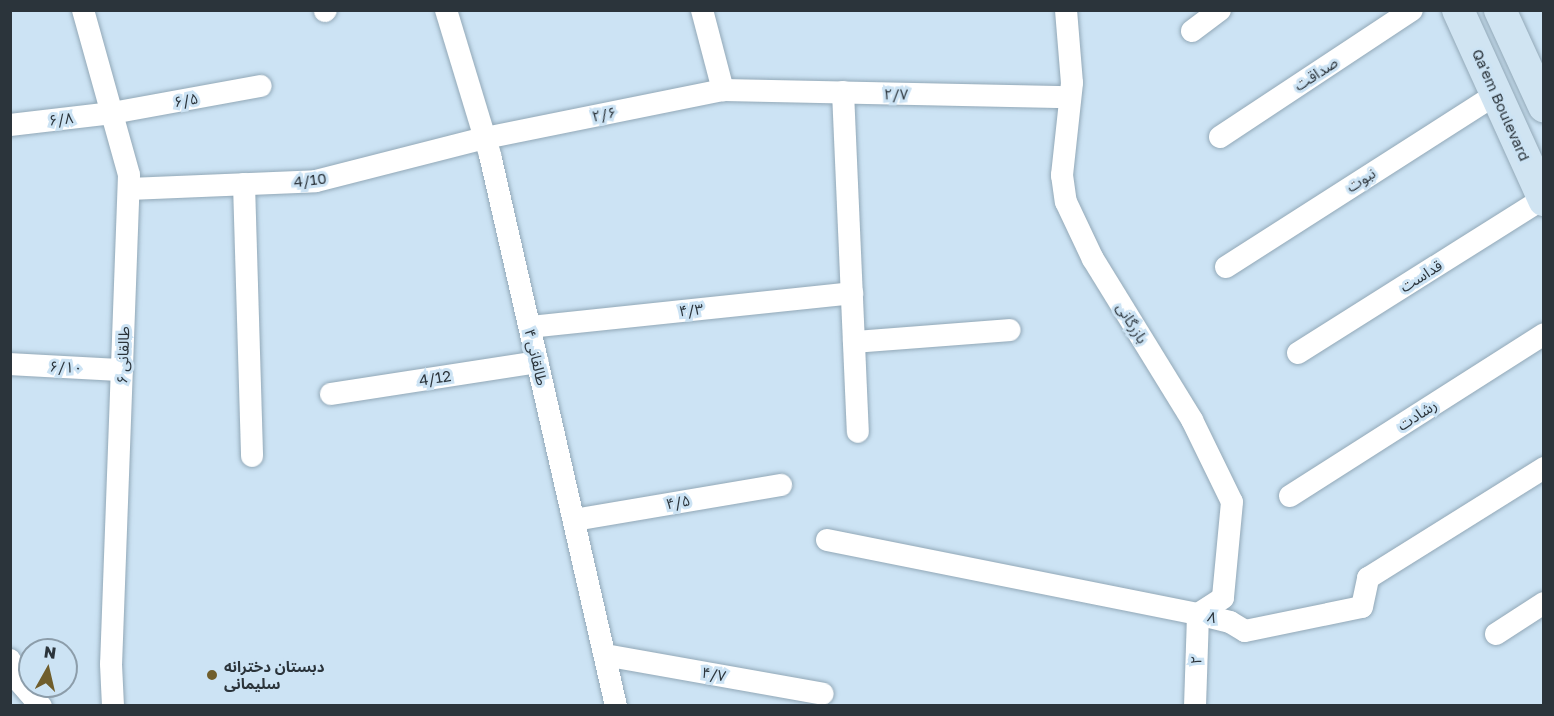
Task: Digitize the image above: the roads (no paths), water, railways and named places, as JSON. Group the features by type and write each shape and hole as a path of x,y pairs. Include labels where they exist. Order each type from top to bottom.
{"main road":[{"name":"Qa'em Boulevard","path":"1458,10 1543,199"},
{"path":"1500,10 1544,106"}],"street":[{"name":"طالقانی ۶","path":"83,10 129,175 111,664 113,705"},
{"name":"طالقانی ۴","path":"446,10 485,138 616,705"},
{"path":"702,10 723,90"},
{"name":"بازرگانی","path":"1066,10 1070,97 1062,175 1066,202 1093,260 1192,420 1232,502 1223,598 1198,614"},
{"path":"1192,31 1220,10"},
{"name":"صداقت","path":"1220,137 1412,10"},
{"name":"۶/۵","path":"112,113 261,86"},
{"name":"۲/۶","path":"485,138 723,90"},
{"name":"۲/۷","path":"723,90 1070,97"},
{"path":"843,92 858,432"},
{"name":"نبوت","path":"1226,267 1496,94"},
{"name":"۶/۸","path":"10,125 112,113"},
{"name":"4/10","path":"129,189 316,181 485,138"},
{"path":"244,184 252,456"},
{"name":"قداست","path":"1298,353 1543,199"},
{"name":"۴/۳","path":"530,327 852,293"},
{"path":"854,342 1010,330"},
{"name":"رشادت","path":"1290,496 1544,334"},
{"name":"4/12","path":"331,394 538,362"},
{"name":"۶/۱۰","path":"10,364 122,370"},
{"name":"۸","path":"827,540 1198,614 1230,622 1245,631 1362,606 1368,578 1544,468"},
{"name":"۴/۵","path":"574,520 782,485"},
{"path":"1496,634 1544,603"},
{"name":"۲","path":"1195,705 1198,614"},
{"name":"۴/۷","path":"605,655 823,694"},
{"path":"97,705 111,664"},
{"path":"14,670 22,705"},
{"path":"14,670 41,705"}],"place":[{"name":"دبستان دخترانه سلیمانی","path":"212,675"}]}
